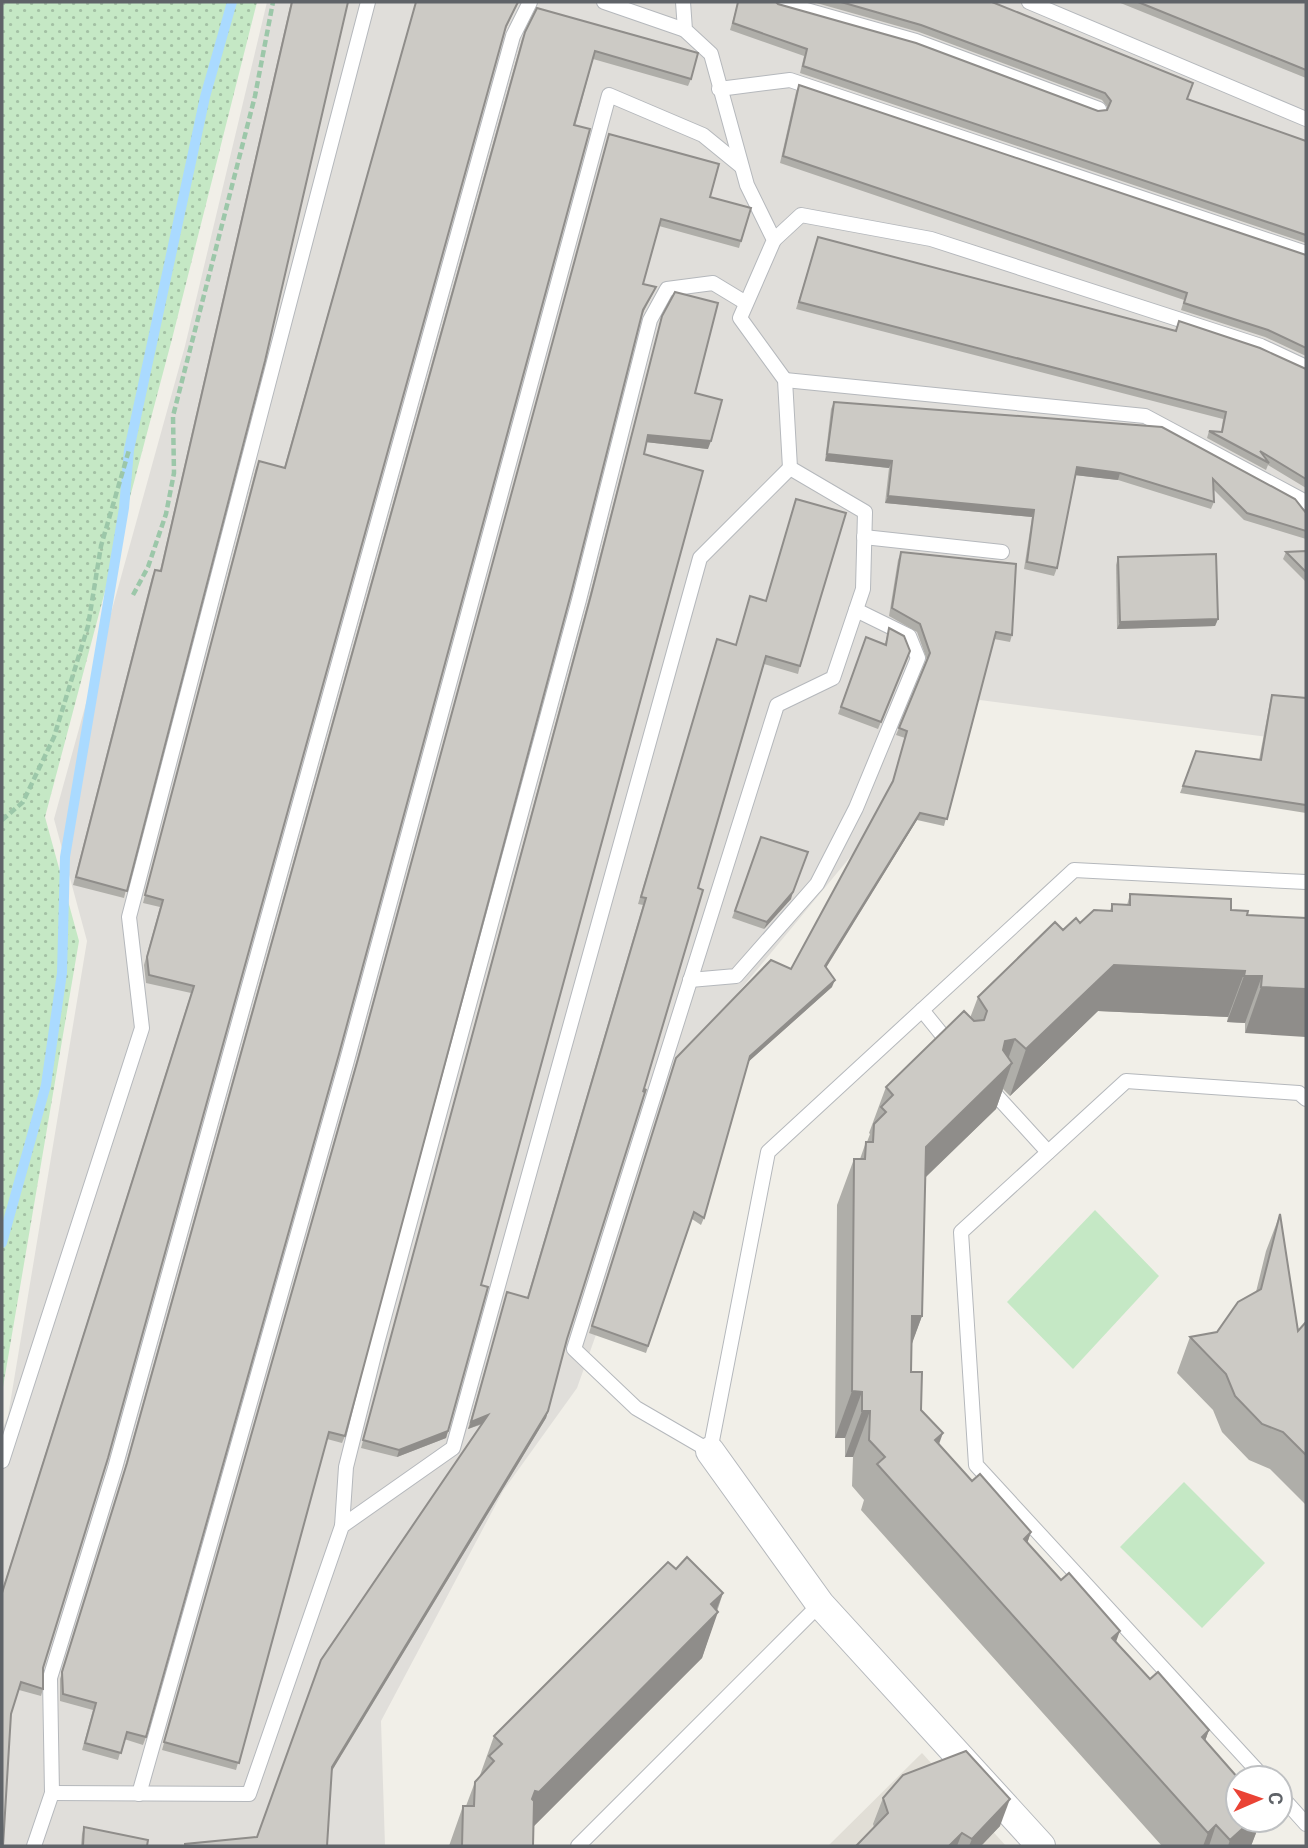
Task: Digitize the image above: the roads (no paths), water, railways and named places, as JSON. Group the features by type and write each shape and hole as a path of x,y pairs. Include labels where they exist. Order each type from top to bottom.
{"street":[{"path":"710,1451 820,1604 1041,1846"}],"lane":[{"path":"2,1461 142,1028 129,917 368,2"},
{"path":"33,1846 52,1793 50,1678 115,1468 513,36 530,2"},
{"path":"604,2 685,30 711,54 747,186 775,240"},
{"path":"683,2 685,30"},
{"path":"778,2 916,41 1098,109"},
{"path":"1029,2 1306,119"},
{"path":"719,89 790,80 1306,253"},
{"path":"139,1794 346,1064 609,95 704,135 742,167"},
{"path":"342,1526 453,1448 700,558 790,468 785,380 740,318 775,240 802,215 931,239 1261,346 1306,367"},
{"path":"52,1793 249,1794 342,1526 346,1467 377,1343 579,600 650,320 667,289 713,283 747,303"},
{"path":"785,380 1145,416 1306,502"},
{"path":"790,468 865,512 863,589 833,678 777,705 574,1349 636,1408 710,1451 768,1152 1074,870 1306,882"},
{"path":"864,537 1002,552"},
{"path":"690,980 736,976 817,884 856,808 918,658 909,636 856,610"},
{"path":"922,1010 961,1059"},
{"path":"1251,1764 976,1465 961,1232 1126,1081 1299,1093 1306,1099"},
{"path":"995,1094 1048,1152"},
{"path":"578,1846 820,1604"},
{"path":"1294,1811 1306,1824"}],"waterway":[{"path":"2,1243 46,1085 62,973 65,857 124,508 129,450 205,97 232,2"}]}
